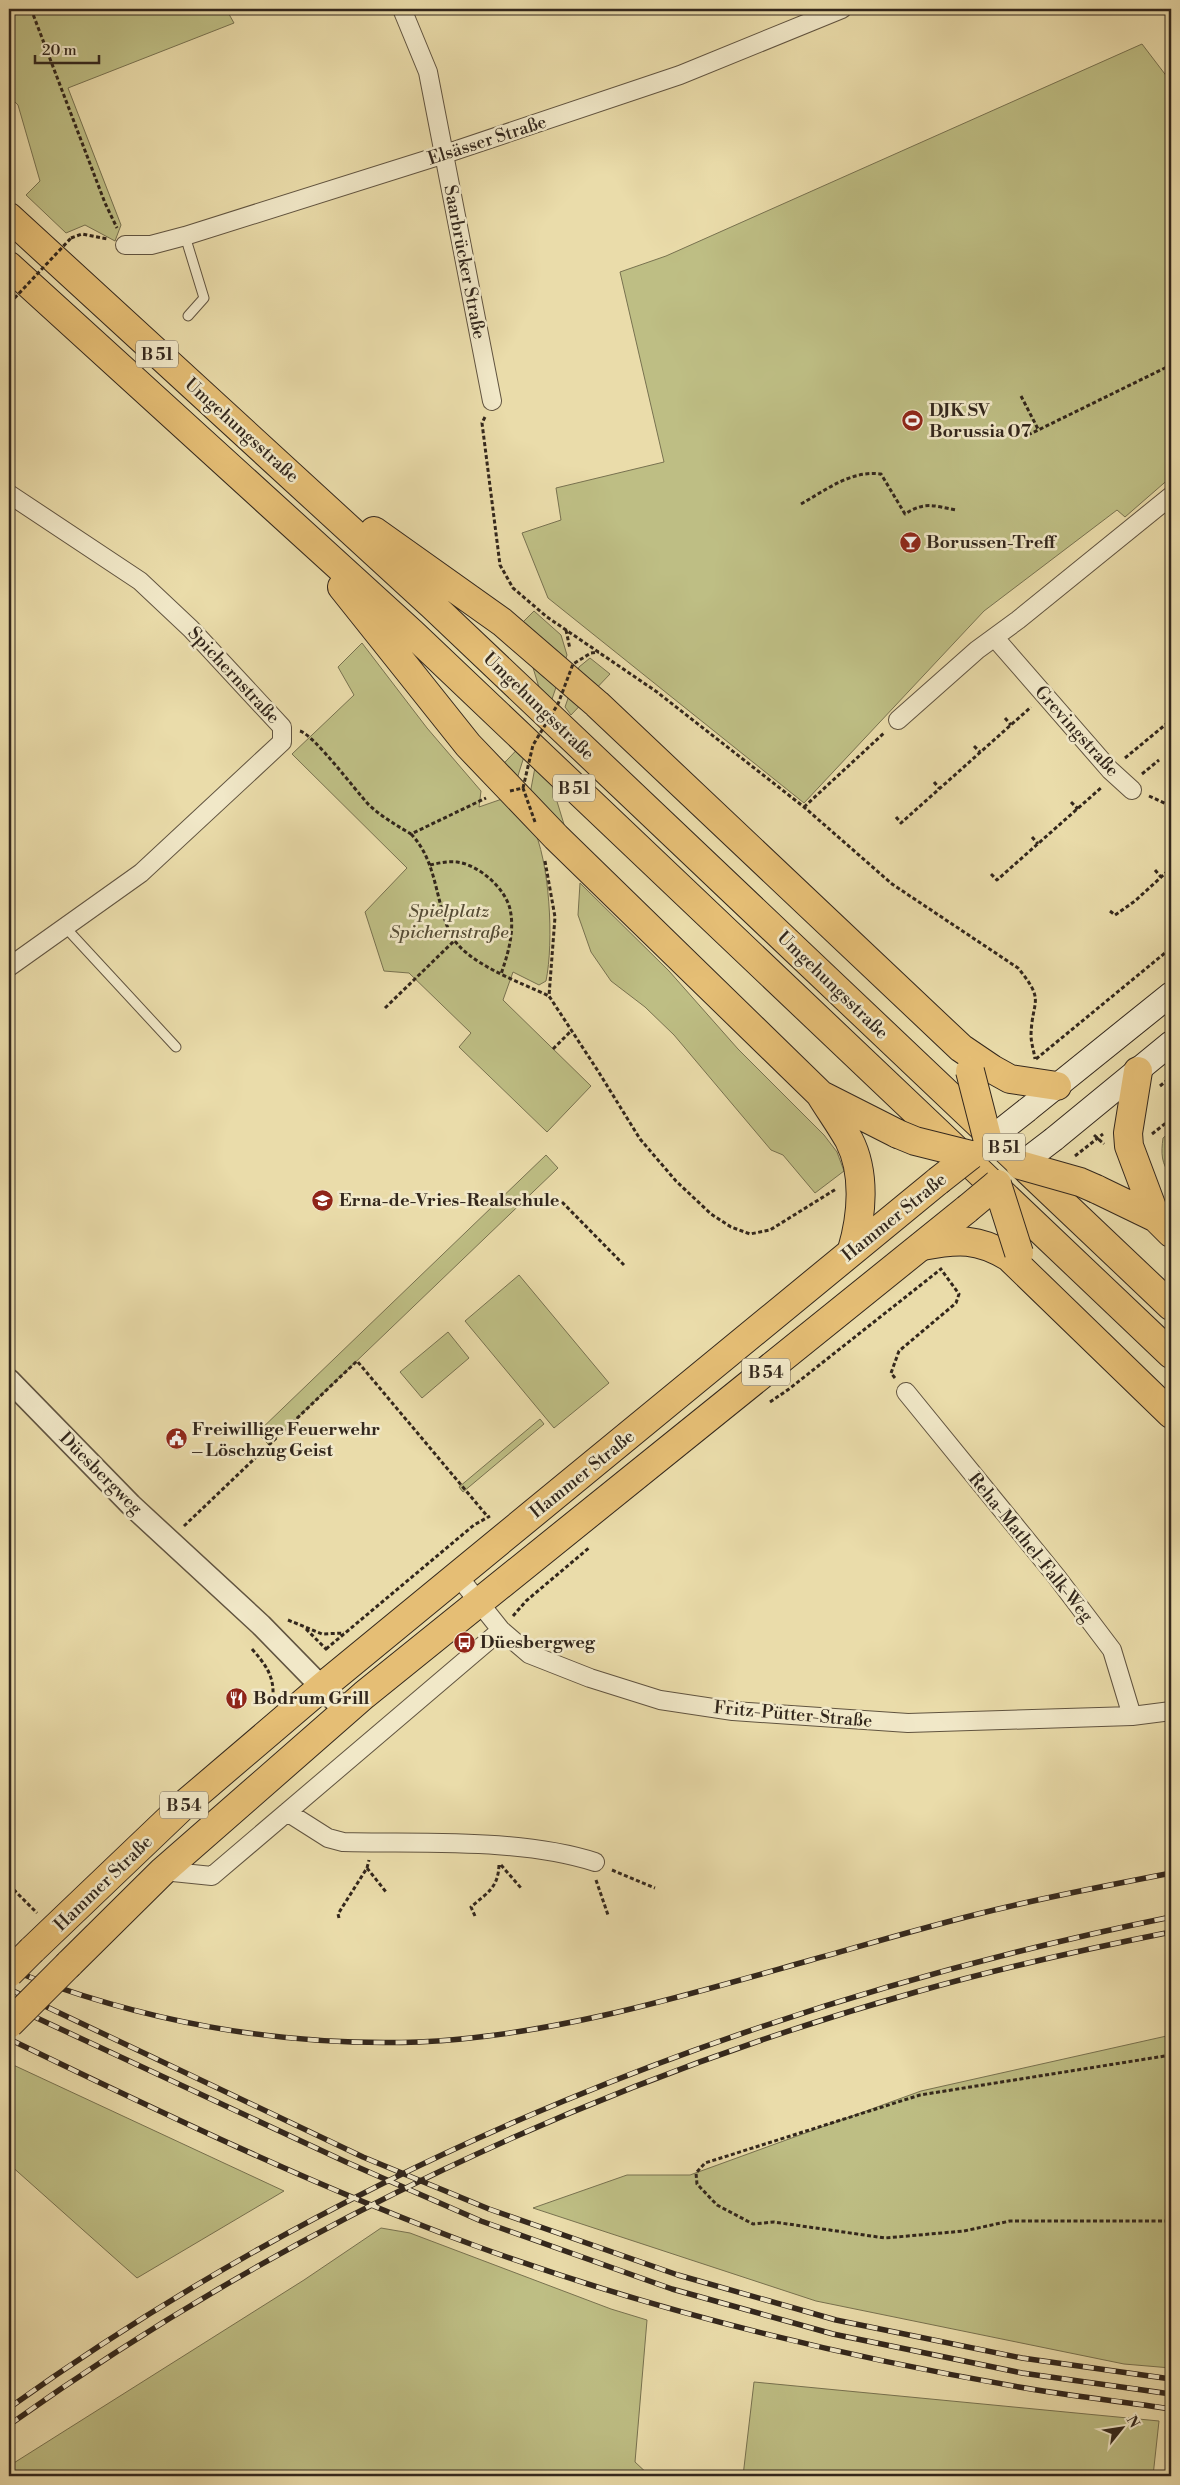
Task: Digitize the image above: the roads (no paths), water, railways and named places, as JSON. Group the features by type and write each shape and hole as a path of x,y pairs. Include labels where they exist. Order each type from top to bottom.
{"main road":[{"name":"Umgehungsstraße","path":"9,217 506,674 1171,1306"},
{"name":"Umgehungsstraße","path":"9,266 285,516 497,713 1171,1354"},
{"path":"307,489 377,534 502,622 597,704 965,1059 992,1069 1010,1079 1057,1086"},
{"path":"285,516 468,745 556,837 820,1094 850,1142 860,1177 860,1216 852,1250"},
{"name":"Hammer Straße","path":"9,2024 163,1871 345,1711 478,1601 967,1209 987,1160 1028,1110 1171,994"},
{"path":"1020,1166 1171,1043"},
{"path":"965,1059 987,1160 1019,1253 1032,1281"},
{"path":"1138,1070 1128,1134 1129,1146 1163,1226"},
{"path":"820,1094 915,1141 1080,1182 1163,1226"},
{"name":"Hammer Straße","path":"9,1973 186,1803 322,1687 938,1181 987,1160"},
{"path":"922,1246 955,1241 975,1242 992,1246 1010,1257 1032,1281 1171,1414"}],"street":[{"name":"Saarbrücker Straße","path":"402,9 428,72 492,401"},
{"name":"Elsässer Straße","path":"125,245 151,245 185,236 445,154 680,75 842,9"},
{"name":"Spichernstraße","path":"9,494 140,581 191,629 282,726 282,742 141,873 9,967"},
{"path":"898,720 977,650 1171,496"},
{"name":"Grevingstraße","path":"994,638 1044,696 1113,772 1132,790"},
{"name":"Düesbergweg","path":"9,1380 132,1505 261,1626 345,1711"},
{"name":"Reha-Mathel-Falk-Weg","path":"906,1392 1056,1576 1112,1650 1132,1716"},
{"name":"Fritz-Pütter-Straße","path":"458,1576 501,1630 529,1654 590,1678 660,1700 733,1711 908,1724 1132,1716 1171,1711"},
{"name":"Hammer Straße","path":"163,1871 212,1876 501,1630"},
{"path":"287,1812 328,1838 344,1842 465,1845 564,1852 595,1862"}],"lane":[{"path":"185,236 204,298 188,316"},
{"path":"65,927 176,1047"}],"railway":[{"path":"9,1969 108,2003 210,2027 262,2035 366,2042 419,2042 469,2038 518,2032 617,2012 982,1913 1068,1893 1171,1873"},
{"path":"9,2408 141,2319 278,2238 419,2166 564,2101 712,2044 862,1995 1016,1952 1171,1917"},
{"path":"9,2425 113,2354 220,2288 331,2226 444,2170 559,2118 676,2071 795,2029 916,1992 1043,1959 1171,1932"},
{"path":"9,1989 363,2157 489,2209 678,2275 836,2320 1022,2358 1171,2379"},
{"path":"9,2005 346,2162 481,2221 672,2289 833,2334 1022,2373 1171,2394"},
{"path":"9,2039 240,2148 357,2199 476,2246 609,2291 744,2328 881,2360 1038,2390 1171,2409"}],"place":[{"name":"DJK SV Borussia 07","path":"913,420"},
{"name":"Borussen-Treff","path":"910,542"},
{"name":"Erna-de-Vries-Realschule","path":"323,1200"},
{"name":"Freiwillige Feuerwehr – Löschzug Geist","path":"176,1439"},
{"name":"Düesbergweg","path":"464,1642"},
{"name":"Bodrum Grill","path":"237,1698"}],"park label":[{"name":"Spielplatz Spichernstraße","path":"449,921"}]}
